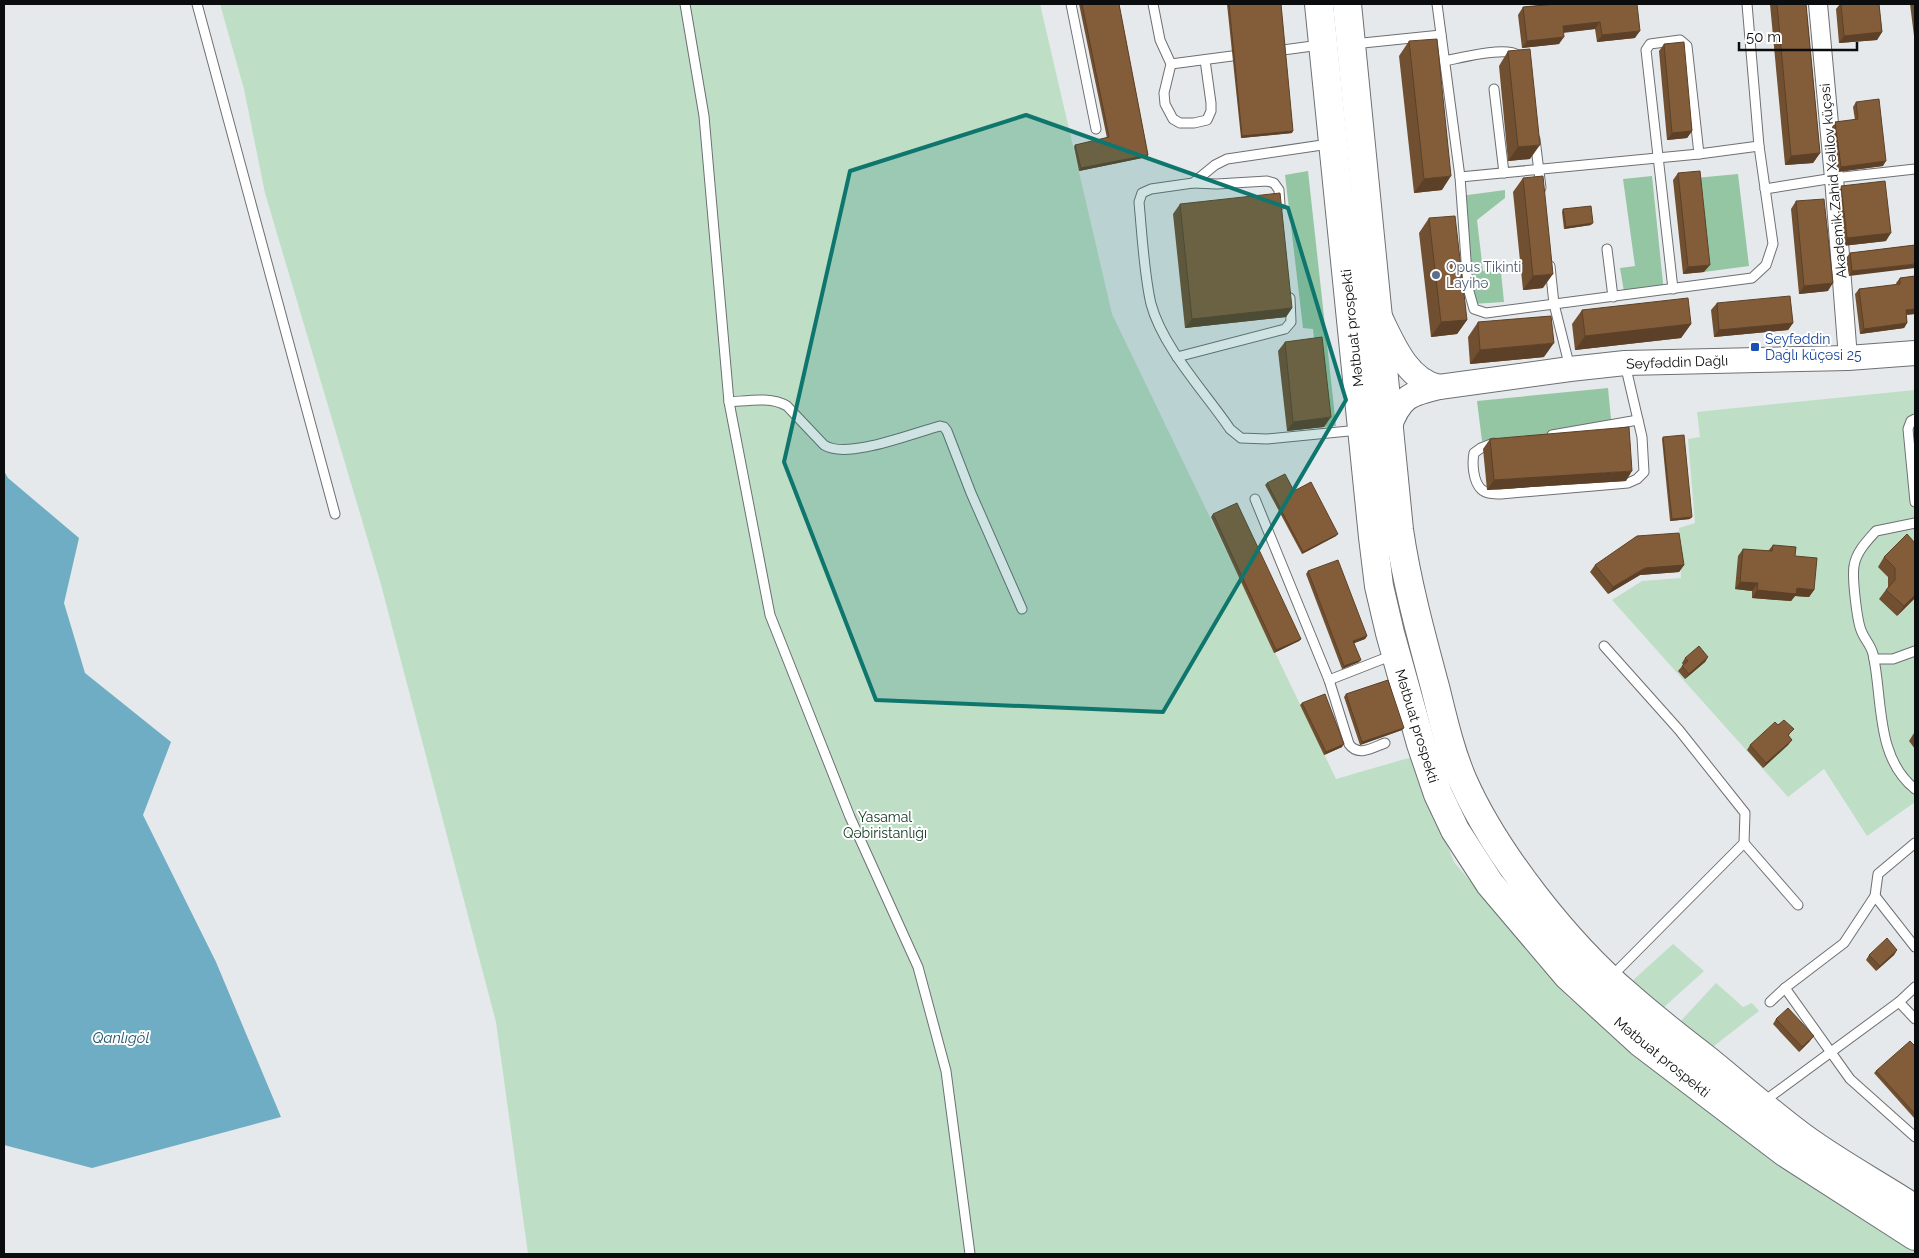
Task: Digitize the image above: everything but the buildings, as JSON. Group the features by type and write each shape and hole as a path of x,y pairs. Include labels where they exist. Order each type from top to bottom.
{"main road":[{"name":"Mətbuat prospekti","path":"1319,4 1379,586 1421,744 1438,794 1455,830 1490,884 1568,976 1640,1042 1786,1153 1915,1236"},
{"name":"Mətbuat prospekti","path":"1347,4 1399,530 1406,578 1448,739 1463,780 1479,813 1513,866 1546,909 1610,979 1634,1001 1799,1135 1915,1209"}],"street":[{"name":"Akademik Zahid Xəlilov küçəsi","path":"1818,4 1848,358"},
{"path":"1377,311 1394,347 1408,367 1422,381 1439,387"},
{"name":"Seyfəddin Dağlı","path":"1389,428 1397,407 1404,400 1420,392 1439,387 1625,363 1848,358 1915,354"}],"lane":[{"path":"198,4 335,514"},
{"path":"685,4 704,116 729,402 770,615 850,817 918,967 946,1071 970,1254"},
{"path":"1071,4 1096,129"},
{"path":"1154,4 1160,40 1171,64 1164,93 1165,104 1173,119 1180,123 1194,123 1207,120 1211,112 1204,60"},
{"path":"1437,4 1460,177 1468,288 1474,309 1486,313 1752,278 1766,264 1773,244 1759,146 1747,4"},
{"path":"1351,45 1441,35"},
{"path":"1673,289 1646,50 1650,44 1680,40 1687,46 1699,154"},
{"path":"1283,50 1323,45"},
{"path":"1445,61 1488,52 1514,52 1522,58 1526,66"},
{"path":"1171,64 1232,56"},
{"path":"1494,89 1504,172"},
{"path":"1535,132 1542,199"},
{"path":"1194,183 1215,165 1227,159 1333,144"},
{"path":"1460,177 1658,156 1699,154 1759,146"},
{"path":"1765,189 1915,168"},
{"path":"1282,219 1278,190 1274,183 1267,181 1217,184 1194,183 1151,189 1142,193 1138,202 1152,304 1158,322 1177,357 1230,430 1241,438 1267,439 1362,429"},
{"path":"1607,249 1613,296"},
{"path":"1549,256 1554,304 1570,369"},
{"path":"1177,357 1285,329 1291,322 1288,285"},
{"path":"1502,442 1492,443 1474,453 1472,461 1476,480 1481,489 1490,494 1628,483 1637,479 1644,472 1642,437 1625,363"},
{"path":"729,402 763,400 780,402 787,406 824,445 834,449 845,450 875,445 933,428 944,427 947,430 1022,609"},
{"path":"1915,419 1911,421 1908,429 1915,502"},
{"path":"1540,437 1638,420"},
{"path":"1255,499 1329,680 1349,744 1353,750 1359,752 1385,743"},
{"path":"1915,523 1876,531 1861,548 1854,564 1860,630 1873,652 1884,733 1892,757 1906,782 1915,789"},
{"path":"1604,646 1679,730 1745,813 1744,844 1610,979"},
{"path":"1874,659 1893,659 1915,651"},
{"path":"1329,680 1396,654"},
{"path":"1770,1002 1785,988 1844,943 1874,896 1878,874 1915,842"},
{"path":"1744,844 1798,905"},
{"path":"1874,896 1915,947"},
{"path":"1761,1104 1899,1002 1915,987"},
{"path":"1785,988 1850,1079 1915,1137"},
{"path":"1899,1002 1915,1020"}],"highlighted area":[{"path":"1026,115 1288,208 1346,400 1163,712 876,700 784,462 850,171"}],"green space":[{"name":"Yasamal Qəbiristanlığı","path":"220,4 1040,4 1112,314 1336,779 1412,757 1454,862 1569,998 1807,1178 1915,1250 1915,1254 528,1254 496,1022 380,581 265,193 244,89"},
{"path":"1308,171 1336,426 1324,427 1313,329 1303,328 1285,175"},
{"path":"1738,174 1749,266 1704,272 1695,178"},
{"path":"1652,176 1664,293 1625,298 1620,268 1635,266 1623,179"},
{"path":"1505,190 1505,198 1477,220 1483,271 1501,272 1504,302 1472,304 1460,196"},
{"path":"1608,388 1612,429 1482,441 1477,401"},
{"path":"1915,390 1915,802 1867,836 1824,769 1788,797 1612,600 1642,581 1681,578 1679,528 1695,523 1688,439 1700,437 1697,412"},
{"path":"1673,944 1704,971 1663,1008 1630,983"},
{"path":"1716,983 1743,1007 1752,1003 1759,1011 1710,1049 1678,1024"}],"water":[{"name":"Qanlıgöl","path":"4,471 8,478 79,538 64,603 85,673 171,742 143,815 216,962 281,1117 92,1168 4,1145"}],"place":[{"name":"Opus Tikinti Layihə","path":"1436,275"},
{"name":"Seyfəddin Dağlı küçəsi 25","path":"1755,347"}]}
